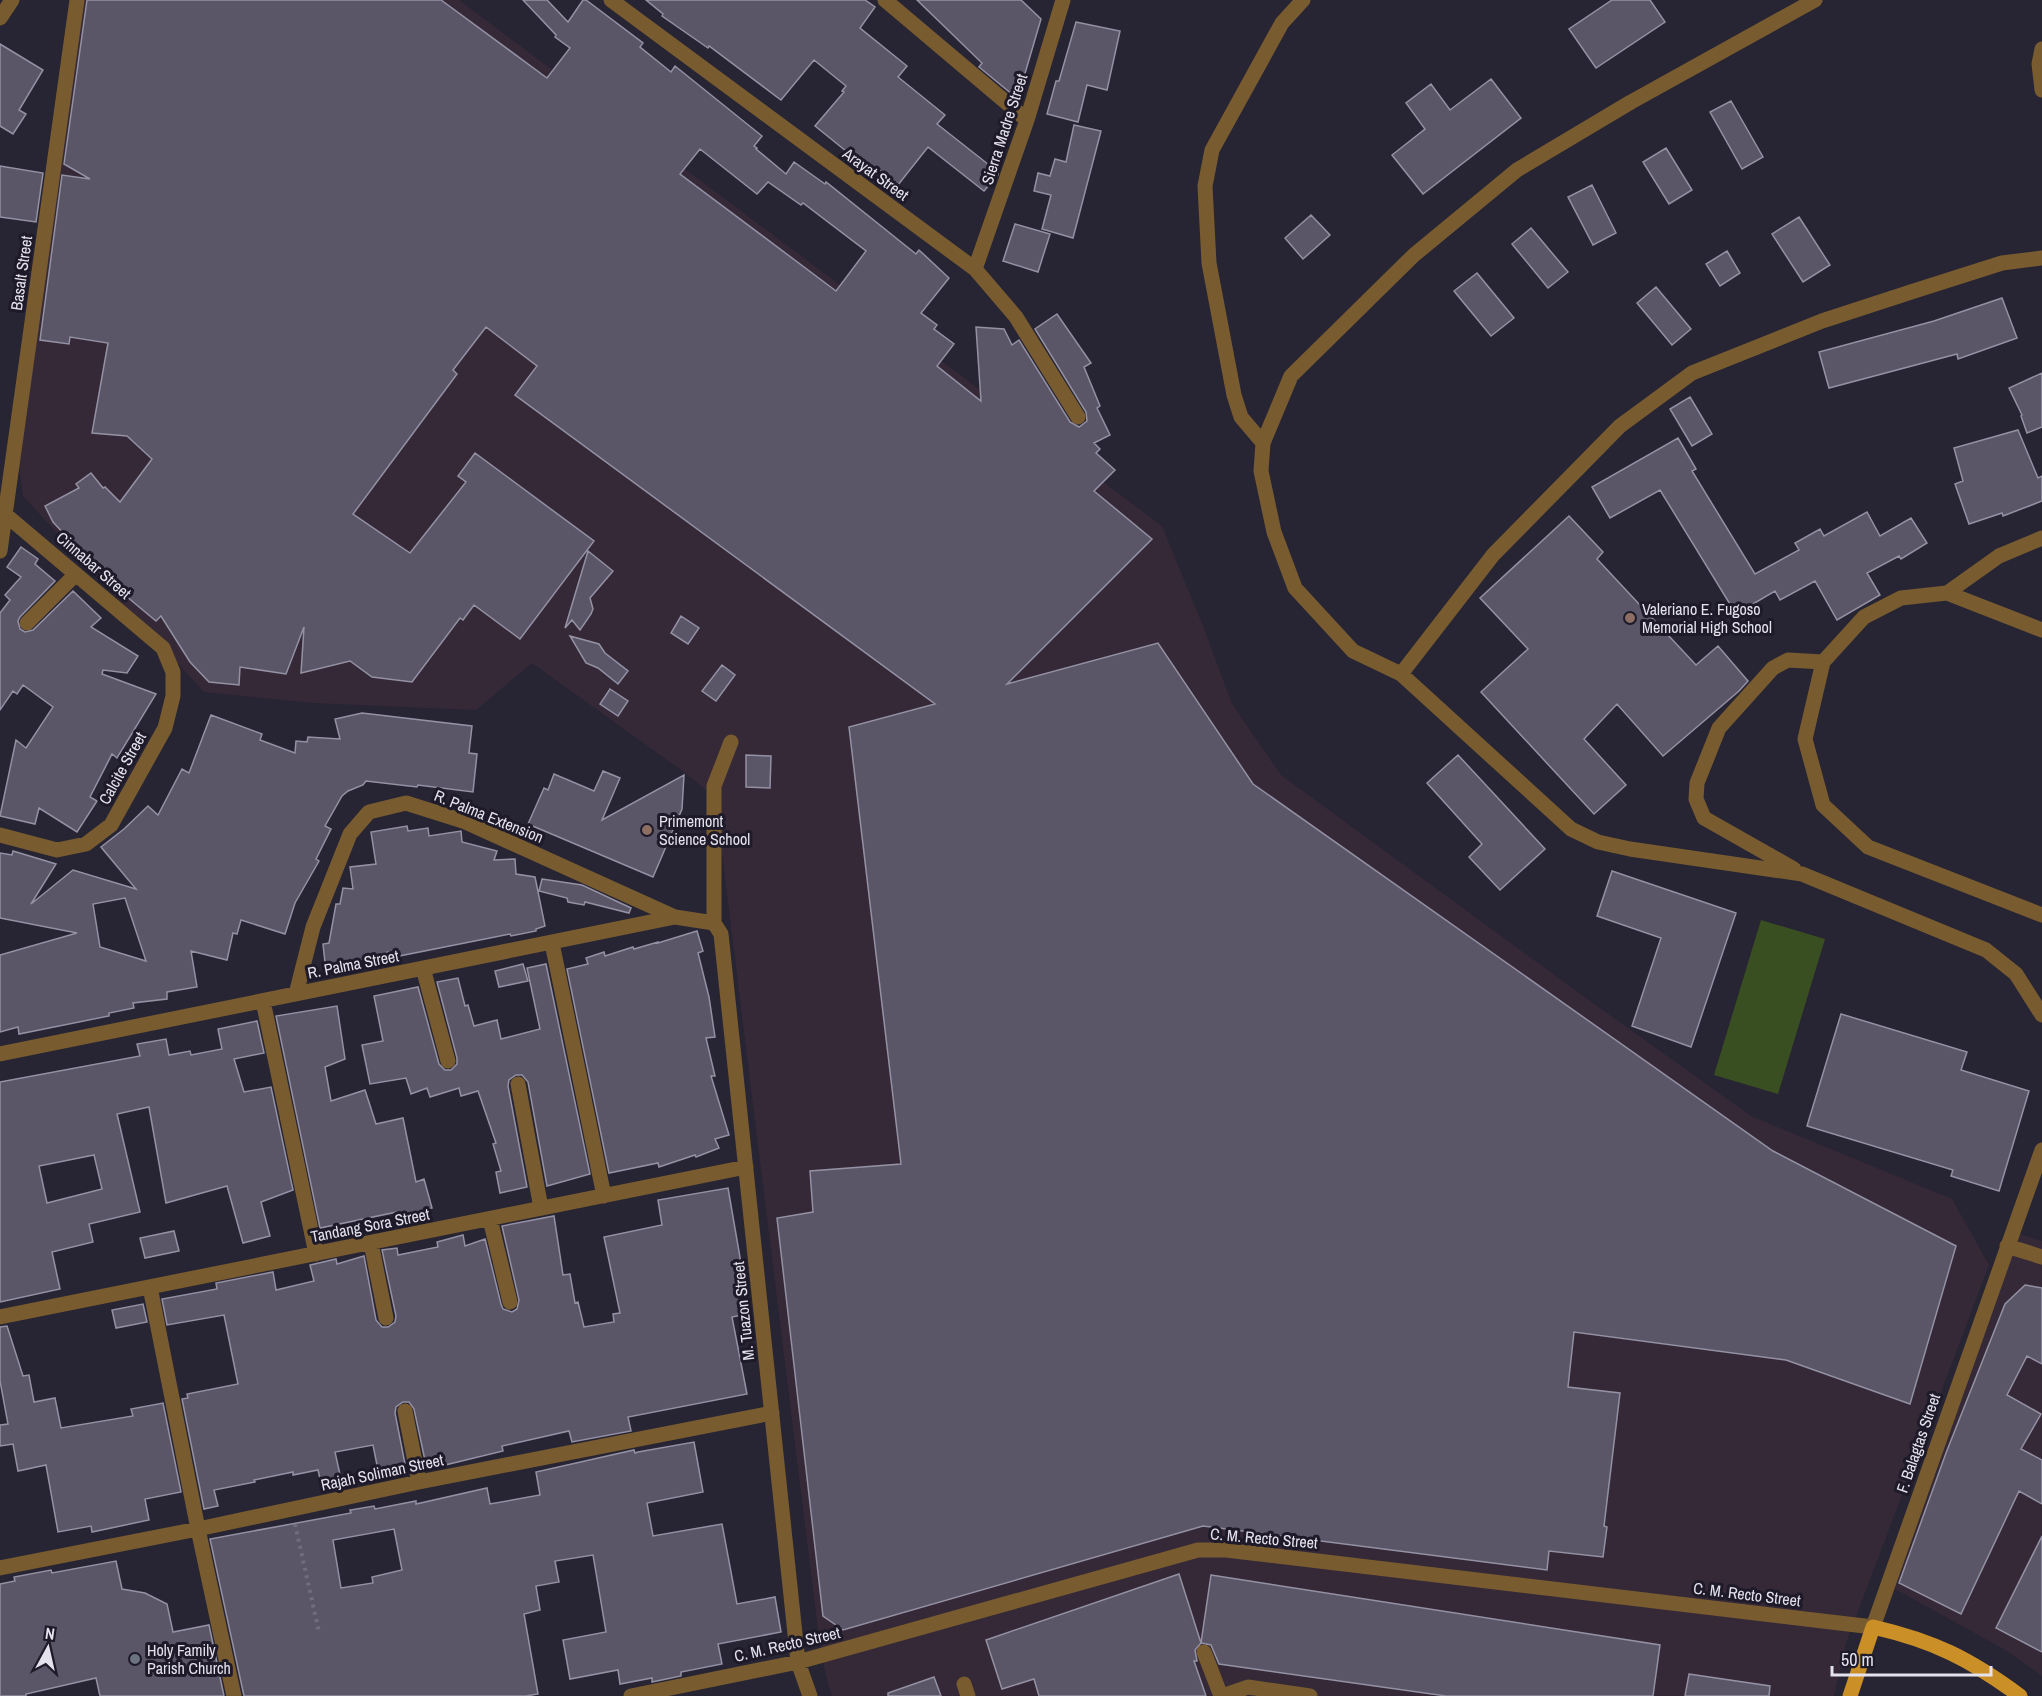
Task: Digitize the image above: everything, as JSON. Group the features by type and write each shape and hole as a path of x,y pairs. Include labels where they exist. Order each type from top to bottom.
{"main road":[{"name":"F. Balagtas Street","path":"1850,1696 1873,1627"},
{"path":"1873,1627 1920,1639 1949,1651 2020,1696"}],"street":[{"path":"0,18 12,0"},
{"name":"Basalt Street","path":"0,551 3,512 77,0"},
{"name":"Arayat Street","path":"610,0 975,269 1016,317 1077,417"},
{"path":"885,0 1027,120"},
{"name":"Sierra Madre Street","path":"975,269 1027,120 1063,0"},
{"path":"1263,443 1240,417 1234,395 1209,263 1205,186 1212,150 1282,23 1304,0"},
{"path":"1802,874 1630,849 1598,842 1571,829 1401,674 1353,651 1295,588 1274,532 1261,471 1263,443 1291,376 1414,255 1517,170 1631,102 1815,0"},
{"path":"2042,49 2039,64 2042,90"},
{"path":"1401,674 1492,555 1620,426 1692,373 1822,321 1904,294 2002,263 2042,258"},
{"name":"Cinnabar Street","path":"3,512 163,648"},
{"path":"1947,593 1999,556 2042,538"},
{"path":"27,623 76,574"},
{"path":"2042,630 1947,593 1901,598 1864,617 1823,662 1805,739 1823,805 1868,847 2042,915"},
{"name":"Calcite Street","path":"0,835 57,850 86,844 111,825 165,728 173,696 173,672 163,648"},
{"path":"1823,662 1788,660 1773,668 1719,728 1697,783 1696,799 1704,818 1802,874 1986,950 2016,974 2042,1015"},
{"name":"M. Tuazon Street","path":"731,742 714,786 714,923 721,934 798,1662 810,1696"},
{"name":"R. Palma Extension","path":"296,994 313,927 350,834 369,812 406,803 463,821 675,917"},
{"name":"R. Palma Street","path":"0,1054 675,917 714,923"},
{"path":"552,943 603,1196"},
{"path":"423,968 448,1061"},
{"path":"263,1001 316,1254"},
{"path":"518,1084 541,1208"},
{"name":"F. Balagtas Street","path":"1873,1627 2042,1150"},
{"name":"Tandang Sora Street","path":"0,1317 746,1167"},
{"path":"490,1219 510,1302"},
{"path":"371,1243 386,1318"},
{"path":"2007,1245 2042,1257"},
{"path":"150,1287 234,1696"},
{"path":"405,1411 419,1482"},
{"name":"Rajah Soliman Street","path":"0,1568 419,1482 772,1413"},
{"name":"C. M. Recto Street","path":"631,1696 798,1662 1198,1550 1226,1550 1873,1627"},
{"path":"1204,1652 1222,1696 1248,1687 1310,1696"}],"path":[{"path":"291,1509 319,1632"}],"shaded area":[{"path":"81,0 459,0 1162,526 1232,704 1281,775 1751,1116 1952,1199 1989,1265 1846,1643 1834,1696 832,1696 819,1638 715,797 684,772 532,663 476,710 313,703 204,692 23,496 15,437"},
{"path":"2019,1234 2042,1241 2042,1676 2007,1651 1895,1589"}],"green space":[{"path":"1761,920 1825,939 1778,1094 1714,1075"}],"building":[{"path":"87,0 441,0 547,78 570,48 555,37 556,35 523,0 547,0 568,22 583,0 586,0 643,43 640,47 671,72 675,66 762,136 754,146 786,174 794,162 825,184 826,182 916,254 919,250 949,278 921,313 937,325 934,329 954,344 937,366 981,401 976,327 1004,329 1012,345 1019,340 1070,422 1079,427 1087,421 1086,412 1035,329 1057,314 1091,363 1084,367 1100,406 1097,408 1110,435 1094,443 1100,449 1096,453 1115,470 1094,491 1152,539 1007,684 1158,643 1253,784 1773,1151 1956,1246 1910,1404 1786,1360 1574,1332 1568,1387 1620,1393 1604,1526 1607,1527 1603,1557 1549,1551 1547,1570 1203,1526 843,1630 823,1616 777,1218 813,1212 810,1171 901,1164 849,727 935,704 515,395 537,366 486,327 453,370 457,374 353,514 410,553 466,482 458,476 475,453 594,541 520,639 474,605 463,620 460,618 412,682 372,677 350,661 301,673 304,627 286,674 240,667 239,685 209,682 190,662 161,616 156,621 108,581 53,522 45,506 79,488 76,484 91,473 103,488 105,487 120,502 152,459 127,436 92,433 108,343 70,337 69,344 40,340 62,175 90,179 64,164","holes":["700,149 757,194 768,182 801,205 803,203 866,251 836,291 680,174"]},
{"path":"646,0 865,0 875,7 860,28 907,66 898,77 945,115 937,124 998,172 998,175 984,191 928,147 898,185 881,171 877,176 815,126 844,92 842,91 846,86 814,60 781,100 709,46 708,48 662,16 663,14"},
{"path":"917,0 1021,0 1041,19 1021,87 1013,95 979,67 982,63"},
{"path":"1612,0 1650,0 1665,22 1596,68 1569,29"},
{"path":"1076,22 1120,31 1107,90 1087,85 1078,122 1047,114"},
{"path":"0,44 43,70 19,110 26,114 13,134 0,126"},
{"path":"1491,79 1521,118 1423,194 1392,155 1425,129 1406,103 1431,84 1450,110"},
{"path":"1731,101 1763,157 1742,169 1710,112"},
{"path":"1074,125 1101,131 1073,238 1042,229 1051,195 1034,191 1038,173 1050,176 1055,159 1066,162"},
{"path":"1666,148 1692,190 1669,204 1643,162"},
{"path":"0,166 43,173 36,222 0,217"},
{"path":"1592,185 1616,233 1593,245 1568,197"},
{"path":"1311,215 1330,235 1303,259 1285,238"},
{"path":"1799,217 1830,265 1803,282 1772,234"},
{"path":"1015,224 1050,234 1038,272 1003,261"},
{"path":"1531,228 1568,272 1548,288 1512,244"},
{"path":"1727,251 1740,273 1720,286 1706,264"},
{"path":"1477,273 1514,318 1491,336 1454,291"},
{"path":"1656,287 1691,329 1672,345 1637,303"},
{"path":"2002,298 2017,338 1958,359 1957,354 1829,388 1819,352 1934,321"},
{"path":"2042,373 2042,427 2027,433 2022,415 2009,388"},
{"path":"1690,397 1712,434 1692,446 1670,409"},
{"path":"2018,430 2038,478 2042,476 2042,501 2003,516 2002,513 1969,524 1955,484 1963,481 1954,448"},
{"path":"1678,438 1696,469 1692,471 1755,574 1799,550 1795,543 1820,529 1824,536 1867,512 1880,536 1911,518 1927,543 1901,559 1899,556 1867,573 1880,595 1837,620 1815,581 1780,600 1775,591 1736,614 1660,490 1610,518 1592,487"},
{"path":"1569,516 1603,552 1597,559 1696,665 1718,646 1748,681 1663,756 1617,704 1584,739 1626,785 1594,814 1481,692 1528,649 1480,598"},
{"path":"21,547 38,559 35,564 55,581 20,617 18,621 20,629 25,632 33,630 73,591 101,618 91,627 138,656 127,673 103,670 102,674 156,694 117,758 112,754 90,797 97,801 77,832 39,808 35,824 0,816 16,740 26,748 53,707 23,685 17,694 13,691 0,710 0,613 10,600 5,595 21,577 7,567"},
{"path":"588,551 613,571 590,598 593,609 580,630 572,620 565,628"},
{"path":"681,616 699,628 688,644 671,633"},
{"path":"570,636 599,644 605,653 628,671 618,684 598,668 586,663"},
{"path":"722,665 735,675 716,701 702,691"},
{"path":"610,689 628,701 618,716 600,704"},
{"path":"362,713 472,726 469,753 477,754 473,792 366,781 363,785 342,796 325,826 331,829 316,859 319,861 295,903 285,934 241,920 237,934 233,933 227,960 191,951 197,987 167,992 167,999 133,1003 134,1008 109,1013 109,1016 19,1034 18,1027 0,1032 0,955 77,933 0,918 0,853 12,855 13,851 56,864 31,904 73,870 136,889 101,847 148,806 158,815 182,769 189,773 211,715 262,734 260,740 295,753 296,741 307,742 308,737 340,739 335,719","holes":["125,898 146,961 100,947 93,904"]},
{"path":"746,755 771,756 770,788 746,787"},
{"path":"1458,755 1545,849 1500,890 1469,857 1482,844 1427,783"},
{"path":"603,771 620,778 602,820 684,775 682,809 653,877 528,824 544,788 548,790 554,774 594,791"},
{"path":"407,826 408,831 428,828 429,836 461,831 462,842 497,851 494,860 515,859 516,874 535,877 545,926 536,931 389,958 388,952 347,964 347,970 326,972 323,944 329,943 336,904 340,904 343,888 353,889 350,867 376,864 371,832"},
{"path":"1612,871 1736,913 1691,1047 1632,1026 1661,938 1597,916"},
{"path":"542,879 582,885 631,908 629,913 585,902 584,905 568,902 567,898 539,891"},
{"path":"697,931 703,951 698,953 709,997 715,1037 706,1038 715,1076 711,1076 729,1135 715,1139 719,1148 696,1157 695,1155 659,1167 658,1163 609,1173 567,969 588,964 586,958 604,952 605,956"},
{"path":"523,964 528,981 499,987 495,971"},
{"path":"546,964 590,1174 547,1186 528,1082 522,1075 516,1075 509,1080 508,1086 527,1187 500,1193 496,1172 501,1171 493,1144 496,1143 478,1091 461,1096 459,1088 430,1097 427,1088 411,1094 406,1078 370,1084 362,1045 383,1041 374,996 418,987 439,1064 445,1070 451,1070 457,1064 457,1058 437,982 458,978 465,1006 468,1005 474,1026 497,1020 501,1039 540,1029 527,968"},
{"path":"337,1006 345,1059 325,1067 331,1101 365,1090 376,1124 403,1118 416,1182 424,1179 432,1208 398,1217 397,1212 320,1228 276,1016"},
{"path":"1841,1014 1967,1052 1961,1070 2029,1091 1999,1191 1951,1176 1953,1170 1807,1126"},
{"path":"257,1021 264,1053 234,1059 244,1092 271,1087 293,1190 261,1202 270,1236 243,1243 227,1186 166,1203 149,1107 117,1114 140,1212 89,1224 93,1242 52,1252 60,1289 0,1302 0,1082 140,1056 137,1044 166,1039 169,1055 190,1051 191,1055 222,1049 218,1029","holes":["94,1155 102,1189 47,1203 39,1166"]},
{"path":"728,1188 746,1292 742,1293 747,1314 732,1317 747,1394 628,1417 631,1431 572,1442 569,1431 502,1446 503,1451 445,1465 444,1461 426,1465 414,1409 409,1402 403,1402 396,1407 395,1413 407,1474 380,1480 373,1445 335,1452 341,1479 321,1483 318,1470 293,1475 293,1472 254,1480 255,1482 214,1490 218,1506 204,1509 182,1399 188,1398 187,1394 238,1384 224,1315 167,1325 162,1299 217,1289 216,1283 273,1272 276,1290 314,1281 310,1265 336,1259 337,1264 364,1256 376,1320 382,1327 388,1327 395,1322 396,1316 382,1250 397,1248 398,1255 438,1247 437,1242 463,1235 465,1246 485,1239 501,1304 503,1309 512,1312 517,1309 519,1300 502,1226 554,1216 563,1275 570,1274 575,1303 578,1302 584,1327 614,1322 613,1314 620,1313 604,1237 662,1225 658,1200"},
{"path":"174,1231 179,1251 145,1258 140,1238"},
{"path":"2025,1285 2042,1288 2042,1364 2027,1356 2007,1395 2041,1414 2021,1449 2042,1460 2042,1504 2019,1491 1961,1614 1899,1583 1946,1453 2005,1304"},
{"path":"143,1304 147,1322 116,1328 112,1310"},
{"path":"7,1326 23,1376 29,1375 34,1402 55,1398 61,1428 133,1416 131,1409 163,1403 181,1492 145,1499 149,1520 92,1532 91,1526 58,1532 46,1465 18,1471 13,1444 0,1446 0,1425 8,1424 0,1381 0,1327"},
{"path":"694,1442 703,1492 647,1503 653,1536 722,1524 737,1604 775,1597 781,1632 718,1644 722,1664 681,1672 681,1676 652,1682 652,1678 620,1684 618,1670 570,1679 563,1640 606,1632 593,1555 555,1561 559,1582 536,1586 540,1610 524,1614 538,1694 526,1696 244,1696 210,1539 351,1513 350,1510 374,1506 375,1509 416,1501 416,1504 487,1488 490,1504 540,1495 536,1472 634,1450 635,1453","holes":["394,1529 402,1570 372,1577 373,1583 341,1588 333,1540"]},
{"path":"2042,1536 2042,1652 1996,1628"},
{"path":"116,1561 122,1589 145,1593 167,1604 173,1632 209,1625 224,1696 100,1696 96,1678 26,1694 26,1696 0,1696 0,1584 15,1581 14,1577 51,1570 52,1573"},
{"path":"1179,1574 1201,1643 1195,1650 1197,1661 1194,1661 1206,1696 1039,1696 1034,1679 1002,1689 986,1640"},
{"path":"1211,1575 1660,1645 1653,1696 1446,1696 1219,1664 1211,1645 1201,1643"},
{"path":"1689,1674 1770,1686 1769,1696 1685,1696"},
{"path":"934,1677 941,1696 888,1696 888,1693"}],"place":[{"name":"Valeriano E. Fugoso Memorial High School","path":"1630,618"},
{"name":"Primemont Science School","path":"647,830"},
{"name":"Holy Family Parish Church","path":"135,1659"}]}
